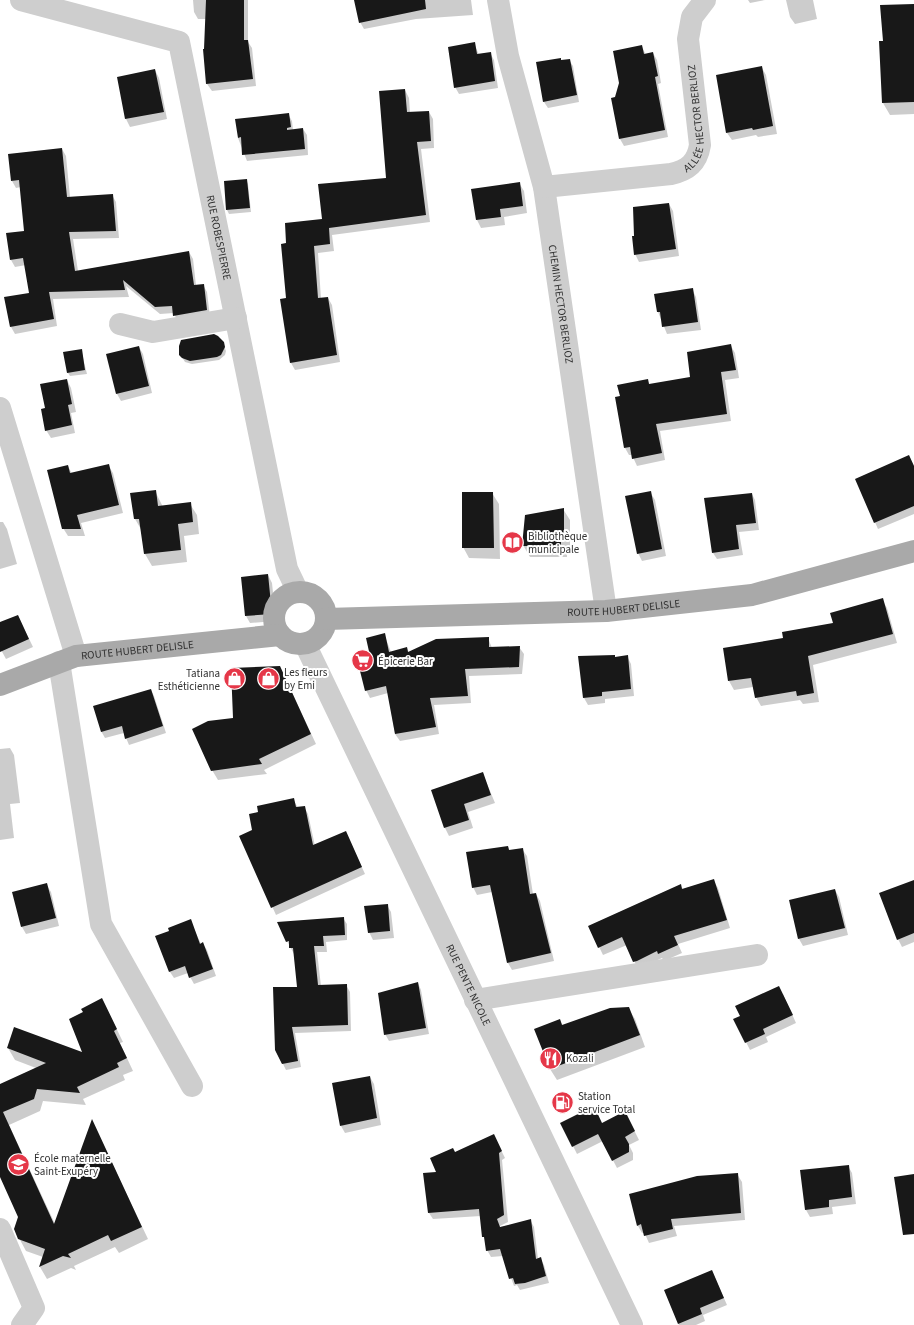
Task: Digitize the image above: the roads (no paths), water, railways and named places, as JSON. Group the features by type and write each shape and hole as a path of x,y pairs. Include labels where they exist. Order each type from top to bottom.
{"main road":[{"name":"ROUTE HUBERT DELISLE","path":"326,619 606,611 752,595 914,551"},
{"path":"298,592 310,593 319,599 324,607 326,619 323,630 315,639 305,644 291,643 280,635 274,624 275,609 281,600 289,594 298,592"},
{"name":"ROUTE HUBERT DELISLE","path":"0,685 68,659 280,635"}],"street":[{"name":"RUE ROBESPIERRE","path":"21,0 179,42 287,569 298,592"},
{"name":"CHEMIN HECTOR BERLIOZ","path":"498,0 508,56 544,187 606,611"},
{"name":"ALLÉE HECTOR BERLIOZ","path":"544,187 671,174 684,171 694,163 700,145 688,39 692,17 705,0"},
{"path":"120,324 153,332 236,318"},
{"path":"0,408 68,659 101,924 192,1086"},
{"name":"RUE PENTE NICOLE","path":"305,644 632,1325"},
{"path":"475,1000 757,955"},
{"path":"0,1229 28,1316"}],"place":[{"name":"Bibliothèque municipale","path":"512,542"},
{"name":"Épicerie Bar","path":"363,661"},
{"name":"Les fleurs by Emi","path":"269,678"},
{"name":"Tatiana Esthéticienne","path":"235,679"},
{"name":"Kozali","path":"550,1058"},
{"name":"Station service Total","path":"563,1102"},
{"name":"École maternelle Saint-Exupéry","path":"19,1164"}]}
